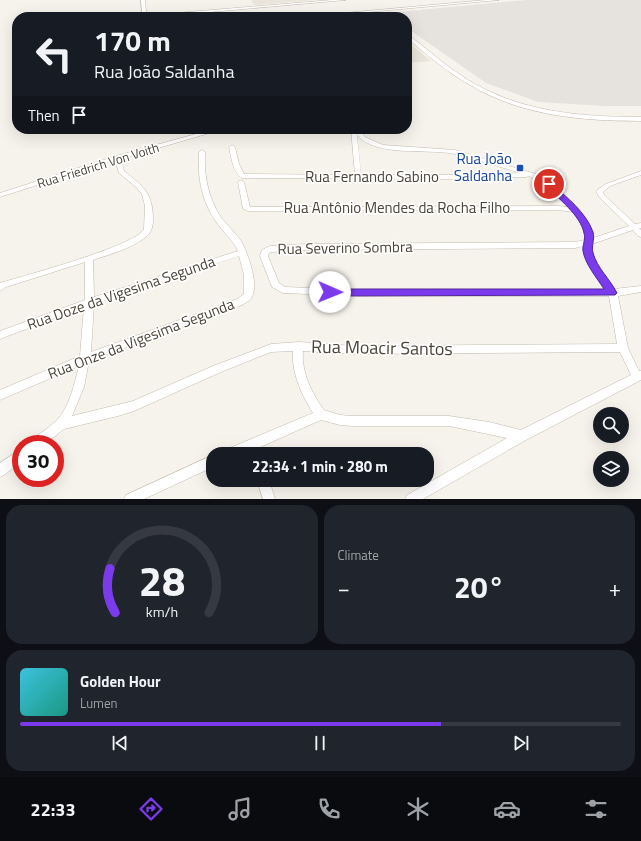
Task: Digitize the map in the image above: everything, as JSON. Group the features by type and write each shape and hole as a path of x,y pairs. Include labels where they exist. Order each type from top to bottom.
{"street":[{"path":"143,0 144,12"},
{"path":"202,12 254,7 313,3 318,4 344,0"},
{"path":"318,12 377,11 497,0"},
{"path":"251,3 254,7"},
{"path":"318,4 321,11"},
{"path":"333,9 361,12"},
{"path":"412,40 474,86 509,102 550,113 594,118 641,119"},
{"name":"Rua Friedrich Von Voith","path":"0,195 118,157 202,134"},
{"path":"354,134 358,176"},
{"path":"359,134 363,138 382,147 455,152 534,175 549,184 575,210 585,224 589,234 588,252 590,258 614,297 623,348 639,376 522,436 411,499"},
{"name":"Rua Fernando Sabino","path":"232,147 236,164 242,176 471,177 534,175"},
{"name":"Rua Onze da Vigesima Segunda","path":"0,395 85,358 224,308 247,296 250,287 242,252 237,241 217,218 209,202 203,179 201,162 202,152"},
{"path":"1,286 89,258 136,240 146,233 148,229 149,201 140,186 121,172 118,157"},
{"path":"641,173 608,185 599,191 637,226 641,234"},
{"name":"Rua Antônio Mendes da Rocha Filho","path":"241,182 248,209 543,208 575,210"},
{"path":"589,242 637,226"},
{"name":"Rua Severino Sombra","path":"589,242 575,246 307,247 270,249 265,252 264,256 275,285 283,290 359,293 612,293 641,290"},
{"name":"Rua Doze da Vigesima Segunda","path":"0,335 90,302 242,252"},
{"path":"47,435 61,424 72,404 85,358 90,302 89,258"},
{"path":"61,424 134,406 216,369 271,348 299,346"},
{"name":"Rua Moacir Santos","path":"321,416 312,401 299,366 297,358 299,346 355,350 623,348"},
{"path":"256,447 321,416 352,421 449,421 522,436"},
{"path":"0,472 12,462"},
{"path":"130,499 206,464"},
{"path":"265,487 269,499"}],"shaded area":[{"path":"251,0 317,0 254,5"},
{"path":"527,0 641,0 641,106 605,106 538,102 486,83 412,31 412,12 397,12"},
{"path":"412,45 431,61 412,63"}],"place":[{"name":"Rua João Saldanha","path":"520,168"}],"route":[{"path":"330,292 612,293 593,264 588,252 589,234 585,224 567,201 549,184"}]}
